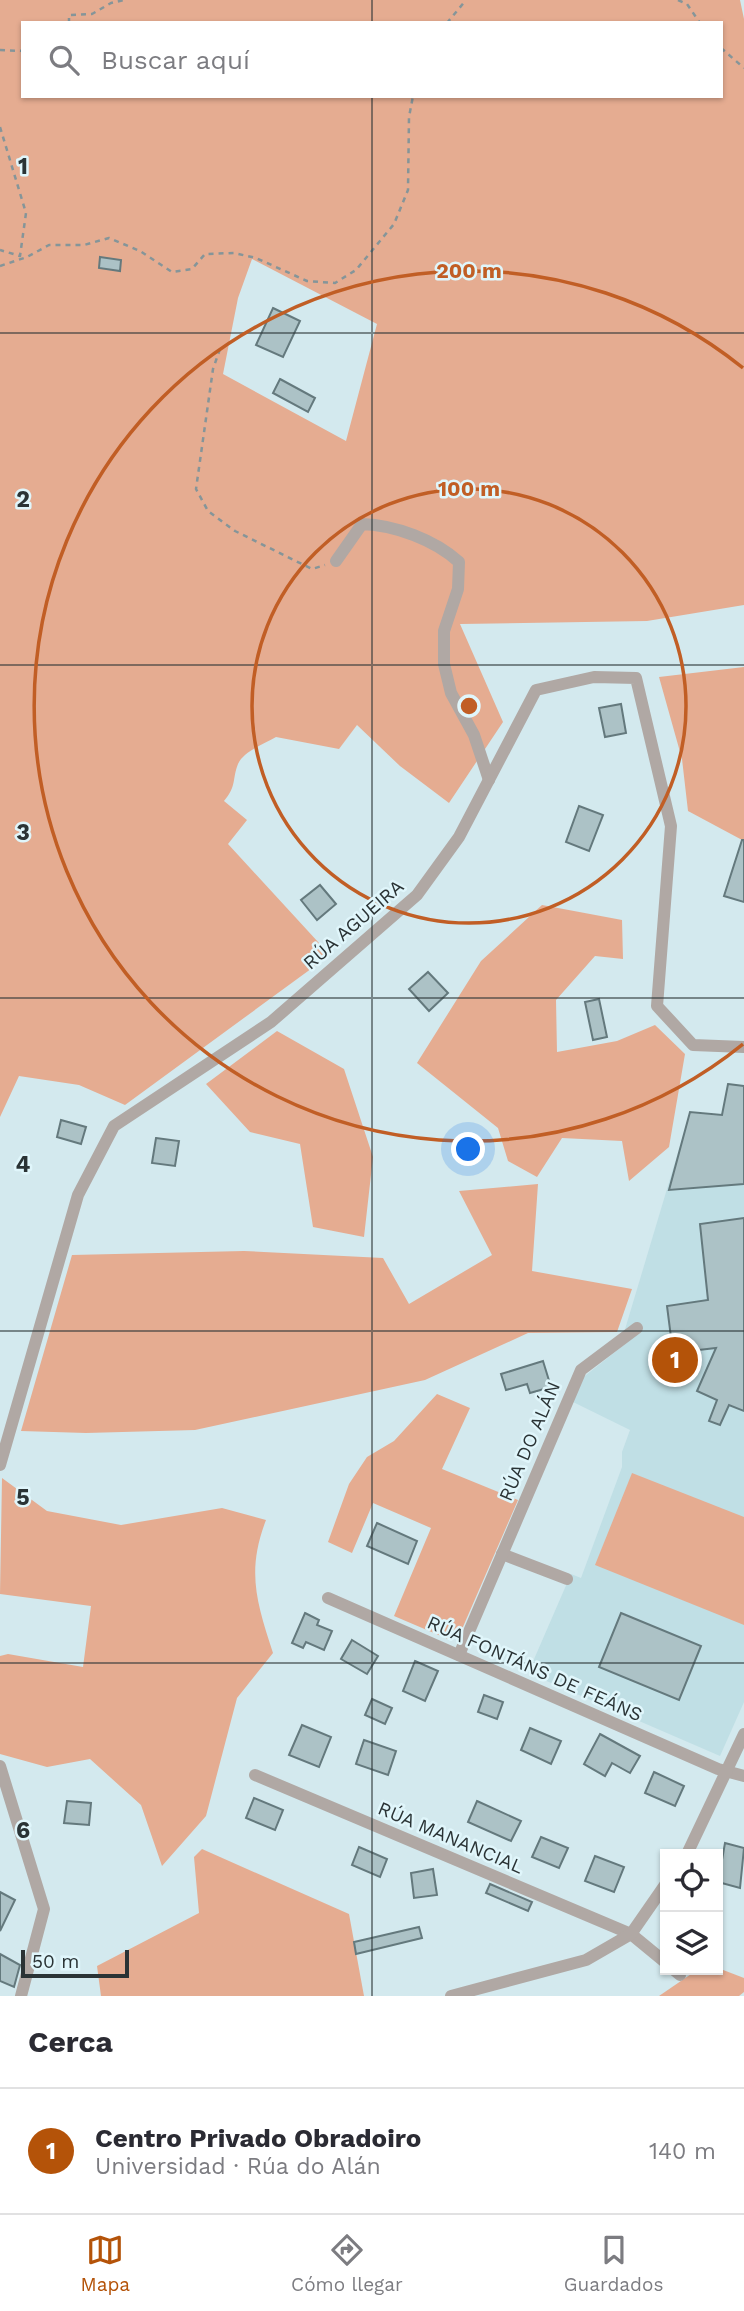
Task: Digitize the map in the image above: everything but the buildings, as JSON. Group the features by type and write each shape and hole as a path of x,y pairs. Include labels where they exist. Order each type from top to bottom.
{"street":[{"path":"336,561 362,524 379,525 443,547 459,562 458,589 444,631 444,664 451,693 474,735 489,780"},
{"name":"RÚA AGUEIRA","path":"0,1465 78,1195 114,1126 271,1022 417,895 459,837 536,690 594,677 636,678 671,826 657,1006 693,1045 744,1047"},
{"name":"RÚA DO ALÁN","path":"459,1655 581,1370 637,1328"},
{"path":"502,1554 567,1579"},
{"name":"RÚA FONTÁNS DE FEÁNS","path":"328,1598 727,1773 744,1776"},
{"path":"689,1849 744,1734"},
{"path":"0,1766 44,1909 21,1996"},
{"name":"RÚA MANANCIAL","path":"255,1775 631,1934 660,1958"},
{"path":"451,1996 586,1960 631,1934 660,1892"}],"path":[{"path":"69,21 69,15 92,14 111,3 124,0"},
{"path":"449,21 466,0"},
{"path":"678,0 687,4 699,21"},
{"path":"0,50 21,51"},
{"path":"723,50 744,68"},
{"path":"0,266 49,245 85,245 109,238 140,251 172,272 192,269 205,254 234,253 256,258 307,281 335,283 356,270 394,224 408,190 409,117 413,98"},
{"path":"0,127 26,213 18,259"},
{"path":"0,250 18,259"},
{"path":"220,349 214,369 195,489 208,511 235,531 279,555 312,569 336,561"}],"shaded area":[{"path":"0,0 740,0 744,19 744,605 647,621 460,624 503,722 449,803 400,766 357,725 339,749 276,737 249,752 238,764 233,787 224,801 247,820 228,844 330,955 125,1105 79,1085 19,1076 0,1117","holes":["252,259 377,324 346,441 223,374 238,298"]},
{"path":"744,667 744,841 688,811 682,759 659,677"},
{"path":"542,905 622,920 623,959 595,956 556,1000 557,1052 617,1041 655,1025 685,1054 669,1147 629,1181 622,1141 562,1138 537,1177 508,1161 498,1128 417,1063 481,961"},
{"path":"277,1031 344,1069 373,1157 364,1237 313,1227 300,1144 250,1132 206,1084"},
{"path":"690,1112 744,1116 744,1702 720,1756 528,1673 571,1574 581,1578 622,1467 622,1452 630,1430 573,1402 581,1379 629,1341 623,1336"},
{"path":"538,1184 532,1271 632,1289 617,1332 528,1333 425,1380 195,1430 86,1433 21,1431 72,1255 244,1251 383,1258 409,1304 492,1255 459,1191"},
{"path":"437,1394 470,1408 442,1469 518,1500 459,1636 448,1639 394,1616 431,1528 373,1503 352,1553 328,1542 349,1484 367,1457 394,1441"},
{"path":"632,1473 744,1517 744,1625 595,1565"},
{"path":"2,1478 47,1511 121,1525 222,1508 266,1520 256,1556 255,1572 258,1603 273,1653 237,1698 206,1816 162,1866 141,1805 90,1759 47,1767 0,1754 0,1656 8,1654 83,1667 91,1606 0,1594"},
{"path":"202,1849 349,1914 364,1996 101,1996 97,1966 199,1913 194,1857"},
{"path":"723,1970 744,1978 744,1992 739,1996 659,1996 690,1975 723,1975"}],"place":[{"name":"Centro Privado Obradoiro","path":"675,1360"}]}
